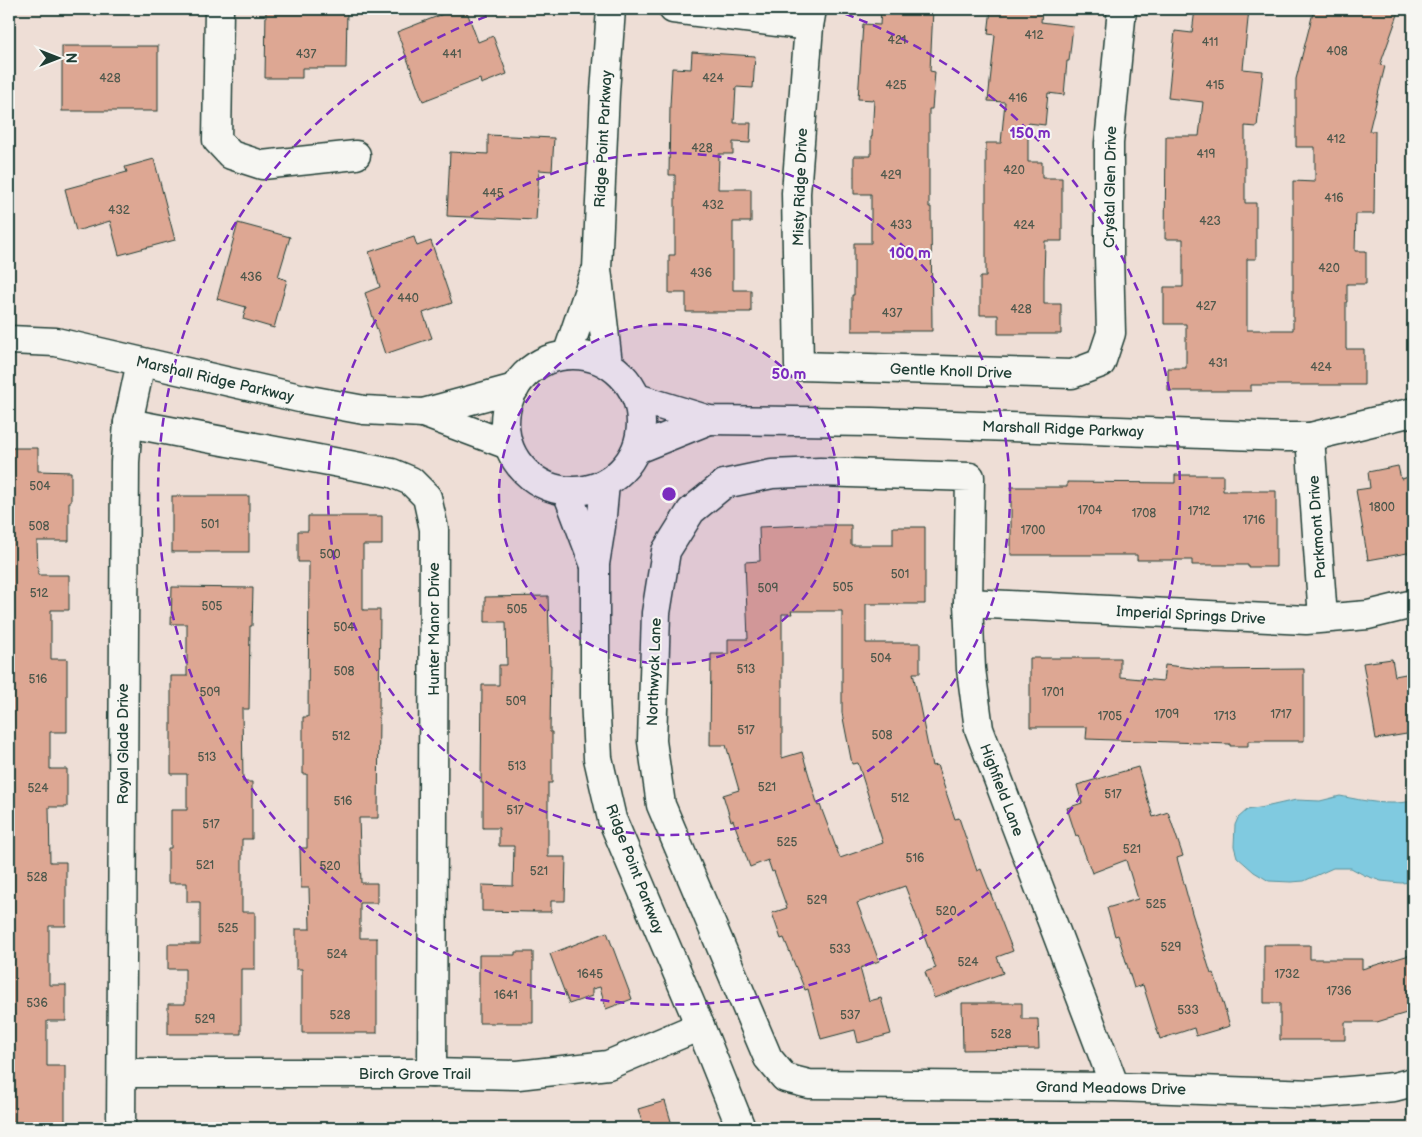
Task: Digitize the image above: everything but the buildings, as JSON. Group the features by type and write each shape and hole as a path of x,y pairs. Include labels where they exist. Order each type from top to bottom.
{"street":[{"path":"219,9 217,140 231,155 262,165 356,155"},
{"name":"Ridge Point Parkway","path":"596,269 611,9"},
{"path":"673,9 811,17"},
{"name":"Crystal Glen Drive","path":"1101,363 1111,333 1109,143 1122,9"},
{"name":"Misty Ridge Drive","path":"800,366 796,193 811,17"},
{"path":"567,355 596,269"},
{"path":"596,269 608,364"},
{"name":"Marshall Ridge Parkway","path":"9,340 56,342 304,399 364,410 423,413 508,445"},
{"path":"567,355 588,356 608,364 620,373 630,385 637,398 642,415 642,432 632,460 605,484 593,489 567,492 545,486 527,474 516,460 508,445 506,416 509,399 514,388 524,375 535,366 550,358 567,355"},
{"name":"Royal Glade Drive","path":"121,1128 124,462 128,423 141,362"},
{"name":"Gentle Knoll Drive","path":"800,366 1072,374 1101,363"},
{"name":"Marshall Ridge Parkway","path":"423,413 514,388"},
{"name":"Marshall Ridge Parkway","path":"637,398 709,420 872,422 1285,437 1310,436 1413,412"},
{"name":"Marshall Ridge Parkway","path":"637,449 709,420"},
{"name":"Hunter Manor Drive","path":"128,423 392,473 411,481 427,497 434,529 432,1073"},
{"name":"Parkmont Drive","path":"1310,436 1323,618"},
{"name":"Northwyck Lane","path":"808,1084 785,1078 768,1058 661,805 652,741 656,613 666,551 691,511 724,484 772,474 820,472 970,477"},
{"name":"Highfield Lane","path":"970,477 968,603 971,669 979,729 1115,1087"},
{"path":"595,564 605,484"},
{"path":"567,492 595,564"},
{"name":"Ridge Point Parkway","path":"595,564 595,697 598,758 612,819 741,1128"},
{"name":"Imperial Springs Drive","path":"968,603 1277,620 1306,620 1368,615 1413,604"},
{"name":"Birch Grove Trail","path":"122,1073 432,1073 518,1075 608,1065 700,1026"},
{"name":"Grand Meadows Drive","path":"808,1084 1115,1087 1314,1094 1394,1087 1413,1082"}],"water":[{"path":"1340,796 1386,803 1413,801 1413,882 1381,881 1351,868 1333,868 1304,881 1269,881 1254,872 1237,857 1234,846 1235,825 1238,818 1247,810 1296,800 1320,801"}]}
